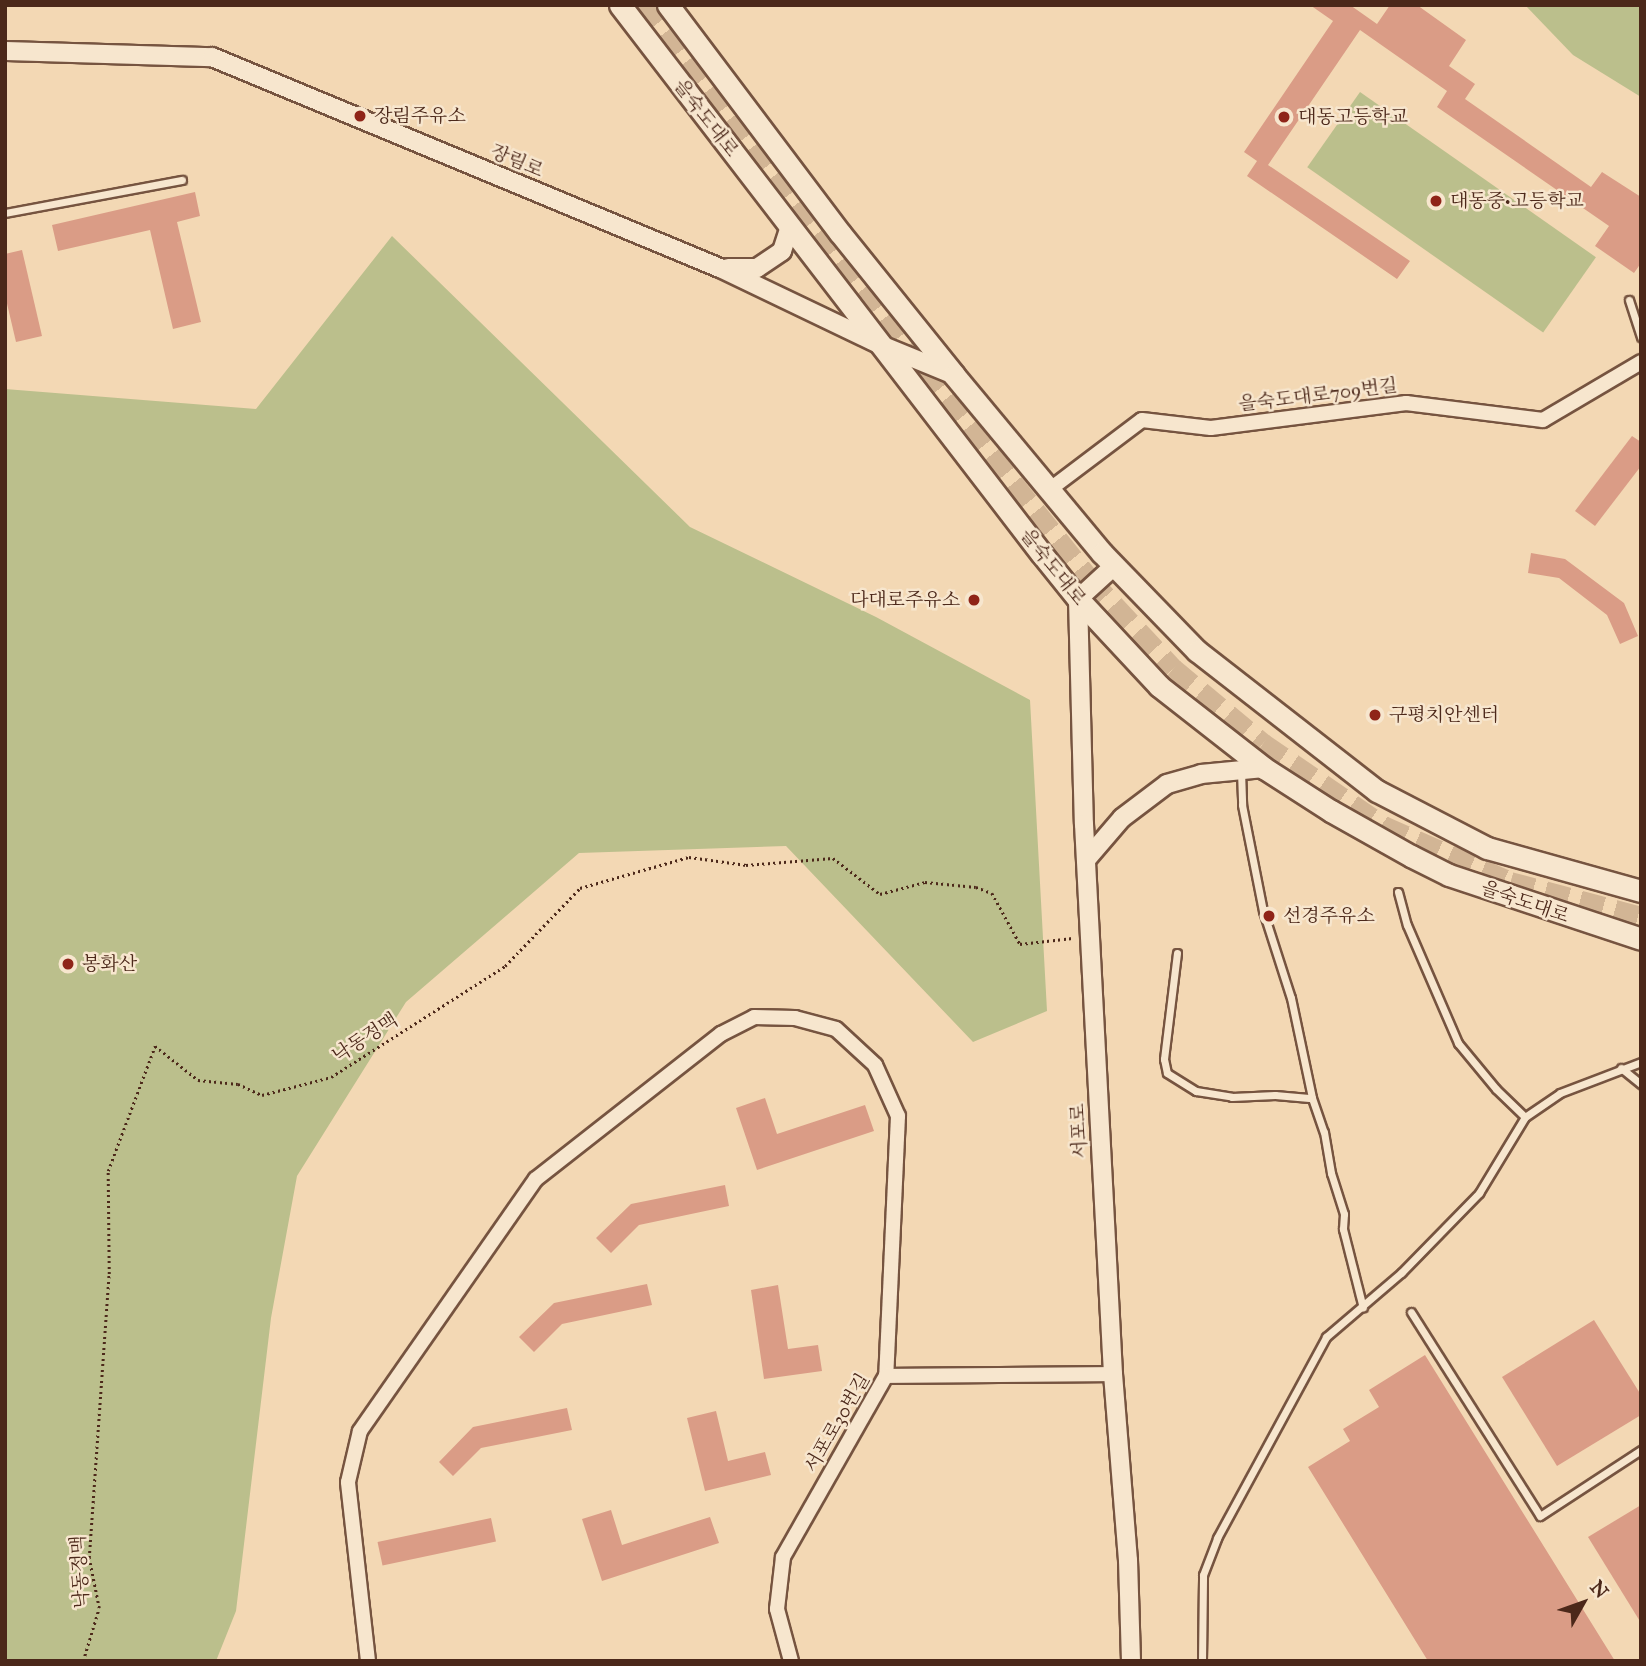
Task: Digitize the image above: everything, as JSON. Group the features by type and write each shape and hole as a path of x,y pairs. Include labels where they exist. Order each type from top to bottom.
{"main road":[{"name":"을숙도대로","path":"620,5 1078,599 1159,686 1264,768 1331,811 1449,876 1641,939"},
{"name":"을숙도대로","path":"668,5 840,233 954,375 1114,566 1197,651 1377,792 1488,848 1641,891"}],"street":[{"name":"장림로","path":"5,51 212,57 720,268 881,345 954,375"},
{"path":"720,268 757,268 782,251 790,227"},
{"name":"을숙도대로709번길","path":"1049,490 1142,420 1211,428 1406,403 1544,420 1641,362"},
{"path":"1078,599 1114,566"},
{"name":"서포로","path":"1078,599 1086,860 1112,1374 1128,1560 1131,1661"},
{"path":"1086,860 1122,818 1167,784 1201,774 1264,768"},
{"path":"368,1661 348,1482 360,1431 536,1179 721,1034 754,1017 795,1018 836,1029 875,1065 898,1116 886,1376"},
{"name":"서포로30번길","path":"791,1661 777,1609 783,1557 886,1376 1112,1374"}],"lane":[{"path":"5,213 182,180"},
{"path":"1629,300 1641,337"},
{"path":"1241,770 1242,805 1263,911 1291,998 1312,1098 1324,1132 1331,1173 1344,1214 1343,1229 1363,1308"},
{"path":"1398,892 1407,925 1458,1043 1496,1089 1525,1117"},
{"path":"1178,953 1164,1059 1167,1073 1177,1082 1208,1093 1232,1097 1275,1095 1312,1098"},
{"path":"1202,1661 1203,1575 1217,1538 1326,1337 1401,1273 1479,1193 1525,1117 1560,1093 1641,1062"},
{"path":"1621,1068 1641,1084"},
{"path":"1411,1312 1540,1516 1641,1450"}],"path":[{"name":"낙동정맥","path":"83,1661 99,1608 89,1558 109,1274 108,1171 155,1046 198,1080 238,1084 262,1095 331,1077 505,966 580,888 689,857 746,864 833,858 880,894 925,882 976,887 992,893 1020,944 1053,943 1090,935"}],"green space":[{"path":"1525,5 1641,5 1641,97 1573,55"},
{"path":"1360,92 1596,257 1543,333 1307,167"},
{"path":"392,236 690,527 876,617 1030,700 1047,1011 973,1042 786,846 579,853 406,1002 297,1176 271,1318 236,1611 216,1661 5,1661 5,389 256,409"}],"building":[{"path":"1310,5 1350,5 1377,24 1390,5 1417,5 1466,40 1449,66 1475,84 1465,99 1591,187 1602,172 1641,197 1641,263 1634,273 1595,246 1609,226 1437,107 1447,91 1360,30 1268,165 1410,261 1397,279 1247,176 1257,161 1244,152 1333,21"},
{"path":"195,192 200,216 177,222 201,322 173,329 150,230 58,251 52,225"},
{"path":"22,250 42,336 16,342 5,295 5,254"},
{"path":"1632,436 1641,442 1641,466 1595,526 1575,511"},
{"path":"1531,553 1565,559 1624,603 1638,636 1620,644 1607,615 1559,578 1528,573"},
{"path":"765,1098 777,1134 865,1105 874,1131 757,1170 736,1108"},
{"path":"725,1185 729,1206 639,1225 611,1253 596,1238 631,1204"},
{"path":"647,1284 652,1305 562,1324 534,1352 519,1337 554,1303"},
{"path":"778,1285 788,1349 818,1345 822,1371 764,1379 751,1290"},
{"path":"1594,1320 1641,1395 1641,1415 1557,1466 1502,1377"},
{"path":"1425,1355 1615,1661 1428,1661 1308,1467 1350,1441 1343,1429 1379,1407 1369,1390"},
{"path":"567,1408 572,1430 481,1448 453,1476 439,1462 473,1427"},
{"path":"716,1411 728,1461 765,1452 771,1475 705,1491 687,1418"},
{"path":"1641,1505 1641,1623 1588,1537"},
{"path":"611,1510 622,1545 710,1517 719,1543 602,1581 582,1519"},
{"path":"491,1518 496,1541 383,1566 378,1542"}],"tunnel":[{"path":"642,5 922,372 1088,580 1172,670 1262,745 1383,828 1510,884 1641,919"}],"place":[{"name":"장림주유소","path":"360,116"},
{"name":"대동고등학교","path":"1284,117"},
{"name":"대동중•고등학교","path":"1436,201"},
{"name":"다대로주유소","path":"974,600"},
{"name":"구평치안센터","path":"1375,715"},
{"name":"선경주유소","path":"1269,916"},
{"name":"봉화산","path":"68,964"}]}
